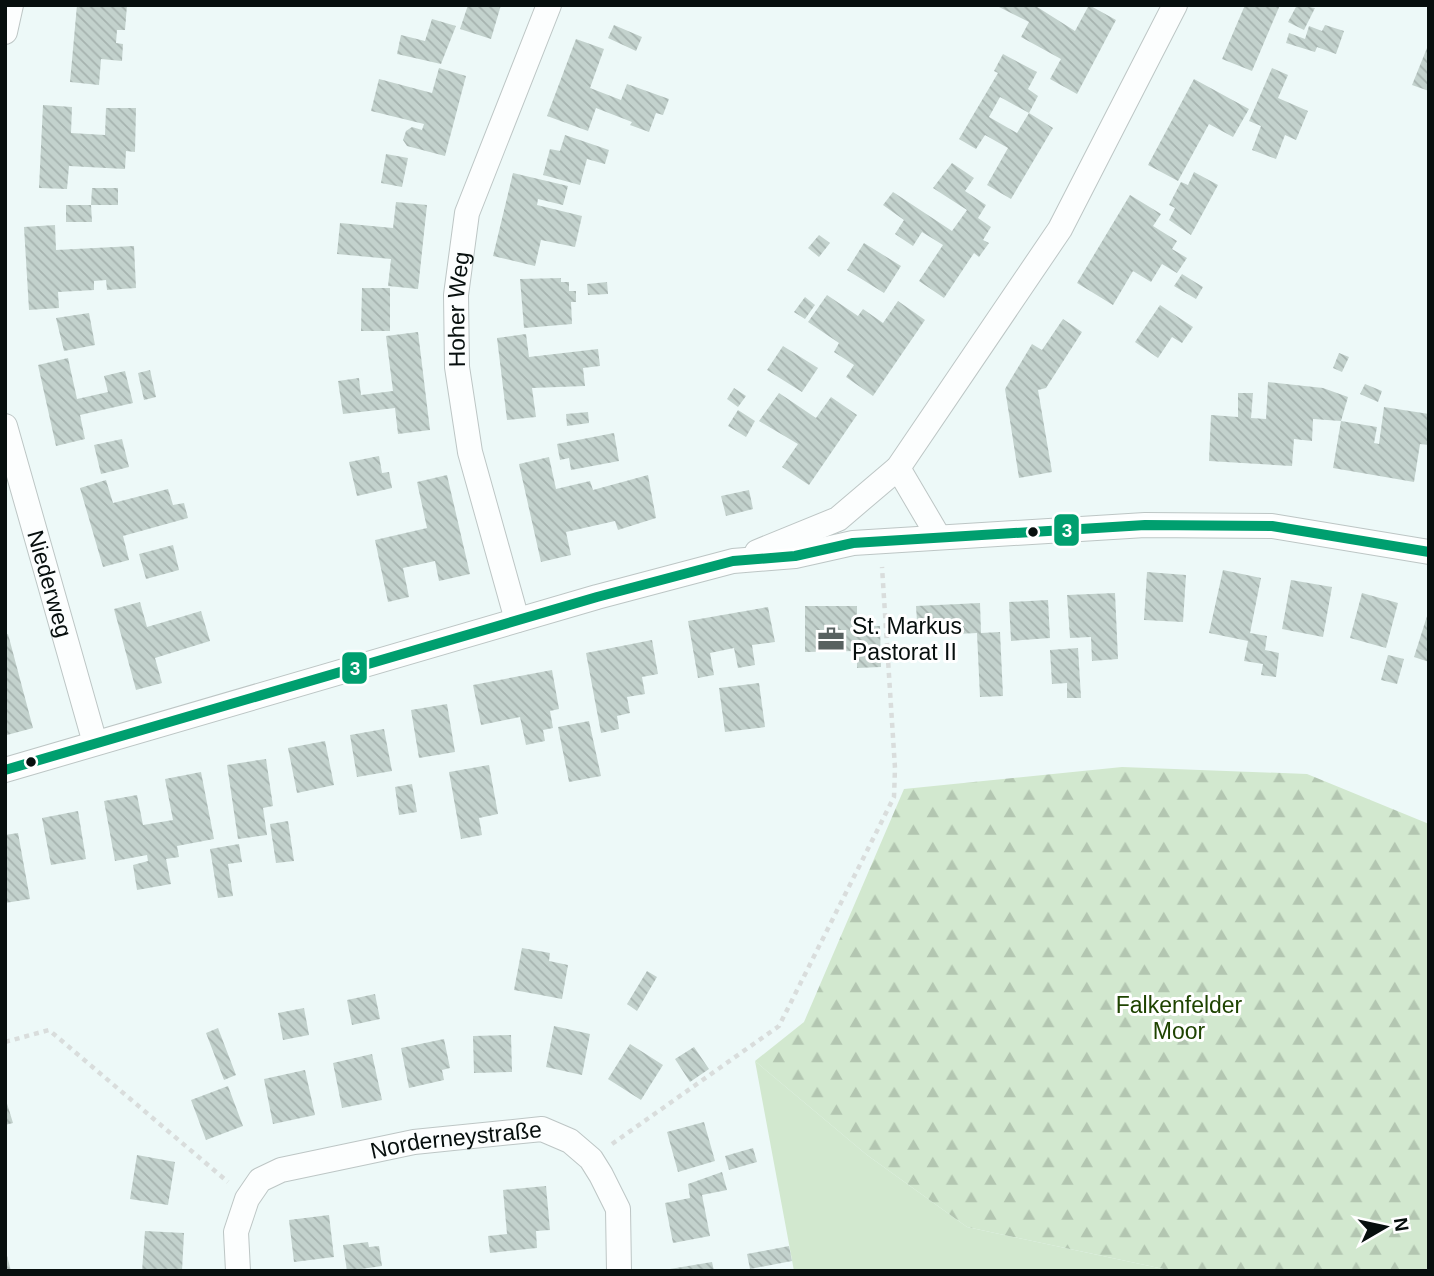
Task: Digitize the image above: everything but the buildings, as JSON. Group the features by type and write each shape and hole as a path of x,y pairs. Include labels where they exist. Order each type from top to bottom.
{"street":[{"path":"5,32 11,5"},
{"name":"Hoher Weg","path":"517,620 470,452 457,367 456,295 467,213 548,5"},
{"path":"5,770 517,620 733,561 838,519 898,468 1060,229 1175,5"},
{"name":"Niederweg","path":"5,426 95,743"},
{"path":"898,468 938,536"},
{"path":"733,561 795,556 853,543 882,540 1144,525 1272,526 1429,552"},
{"name":"Norderneystraße","path":"247,1199 260,1180 281,1170 414,1142 505,1130 542,1129 570,1141 591,1159 618,1209 619,1271"},
{"path":"238,1271 236,1232 247,1199"}],"path":[{"path":"591,1159 779,1026 894,797 895,768 882,540"},
{"path":"5,1042 49,1030 247,1199"}],"green space":[{"name":"Falkenfelder Moor","path":"1122,767 1307,774 1429,824 1429,1271 1173,1271 967,1227 867,1155 755,1061 804,1022 904,789"},
{"path":"755,1061 867,1155 967,1227 1173,1271 794,1271"}],"transit line":[{"name":"3","path":"5,770 597,597 733,561 795,556 853,543 1145,525 1272,526 1429,552"}],"place":[{"name":"St. Markus Pastorat II","path":"831,639"}]}
